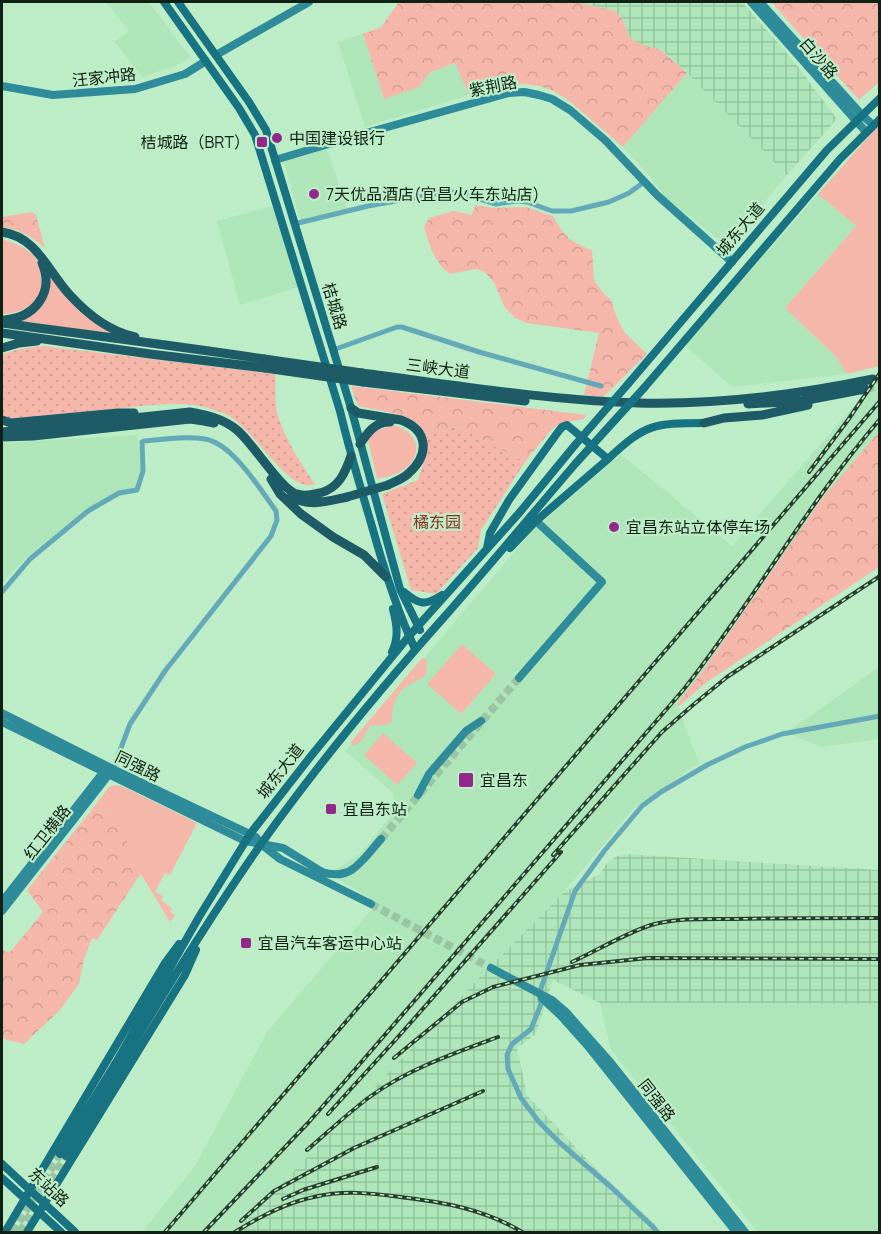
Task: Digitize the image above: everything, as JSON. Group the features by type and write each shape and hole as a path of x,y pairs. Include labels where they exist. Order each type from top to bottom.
{"highway":[{"path":"2,234 24,244 39,258 46,281 42,299 35,308 26,314 2,322"},
{"path":"2,234 22,238 30,244 69,294 107,327 126,335 173,345"},
{"name":"三峡大道","path":"2,322 173,345 264,363 529,401 638,409 701,408 802,401 865,389 838,399 762,415 724,418 704,423"},
{"name":"三峡大道","path":"2,333 150,354 264,363"},
{"path":"2,348 49,339"},
{"name":"三峡大道","path":"363,378 639,403 744,399 808,391 873,379"},
{"path":"271,479 292,497 302,502 317,503 387,483 411,472 418,462 423,446 418,431 401,420 358,413 351,408"},
{"path":"2,420 11,423 118,413 190,412 213,417 237,430 286,487 302,498 315,500 347,495"},
{"path":"2,436 190,412"},
{"path":"2,436 33,436 190,419 224,428 244,444 280,494 301,514 333,537 364,555 386,577"},
{"path":"360,444 374,426 385,422 400,423 417,434 420,446 415,462 410,469 387,483"},
{"path":"296,494 318,493 334,487 343,475 351,456"}],"main road":[{"name":"桔城路","path":"164,2 239,108 255,135 340,411 386,577 415,650"},
{"name":"桔城路","path":"178,2 249,102 266,130 351,408 400,589 424,639"},
{"name":"城东大道","path":"876,122 840,159 644,388 576,463 424,639 332,751 261,844 63,1155 199,917 248,838 311,756 409,636 520,512 827,150 879,98"},
{"path":"446,615 536,521 630,439 647,428 657,425 704,423"},
{"path":"487,548 490,533 509,500 562,427 567,425 608,459"},
{"path":"386,577 398,632 396,644 388,662"},
{"path":"400,589 417,603 434,601 450,590"},
{"path":"5,1233 165,963 199,917"},
{"path":"27,1233 185,975 210,921"},
{"name":"东站路","path":"2,1164 75,1233"},
{"name":"东站路","path":"2,1178 61,1233"}],"street":[{"path":"216,55 309,2"},
{"name":"白沙路","path":"751,2 859,118 876,122"},
{"name":"白沙路","path":"760,2 859,118 866,132"},
{"name":"汪家冲路","path":"2,86 53,95 135,89 185,74 206,61"},
{"name":"紫荆路","path":"275,160 509,93 539,95 552,99 570,110 605,140 657,195 732,262"},
{"path":"294,224 368,206 457,192 496,204 517,201 552,211 571,211 609,202 629,193 644,182"},
{"path":"333,350 402,327 479,352 601,386"},
{"path":"2,592 30,559 88,511 119,493 137,490 143,471 142,442 144,441 168,438 207,439 226,449 240,463 276,510 277,520 271,536 165,671 130,724 108,771"},
{"path":"519,678 602,582 536,521"},
{"name":"同强路","path":"2,713 108,771"},
{"path":"657,1233 612,1188 539,1122 521,1098 508,1069 507,1055 512,1044 531,1029 541,1004 539,994 575,891 642,806 707,765 745,747 783,734 879,716"},
{"path":"418,795 429,774 466,731 482,721"},
{"name":"同强路","path":"2,722 248,838 256,837 280,859 371,904"},
{"name":"红卫横路","path":"2,902 108,771"},
{"name":"红卫横路","path":"2,911 108,771"},
{"path":"261,844 283,848 322,872 338,876 352,870 381,839"},
{"name":"同强路","path":"491,968 552,1000 566,1012 611,1063 745,1233"},
{"name":"同强路","path":"539,994 587,1045 736,1233"}],"shaded area":[{"path":"106,2 149,2 190,57 175,66 142,77 115,42 129,31"},
{"path":"576,2 742,2 793,60 837,119 787,175 662,50 643,45 630,38 625,24 616,11"},
{"path":"363,34 384,99 429,73 456,63 469,95 365,127 338,42"},
{"path":"687,73 787,175 728,247 664,196 623,147"},
{"path":"327,149 348,211 301,223 284,162"},
{"path":"818,194 856,226 785,308 836,357 847,374 732,387 685,345"},
{"path":"273,206 299,287 240,305 217,221"},
{"name":"宜昌东","path":"879,377 879,432 823,497 705,668 677,704 699,763 631,811 565,891 235,1232 142,1232 195,1166 267,1032 377,903 319,867 331,871 361,853 397,808 392,792 345,751 533,530 621,454 732,546"},
{"path":"137,435 141,471 135,489 89,507 28,556 2,583 2,443"},
{"path":"879,667 879,739 821,747 786,733"},
{"path":"625,854 879,870 879,1004 600,1003 553,980 536,1034 517,1048 527,1095 593,1166 661,1232 235,1232 565,891 600,874 607,863"},
{"path":"600,1003 879,1004 879,1232 758,1232 611,1050"}],"green space":[{"path":"399,2 576,2 616,11 625,24 630,38 643,45 661,50 687,73 623,147 572,104 548,89 529,84 518,84 469,95 455,63 429,73 420,87 384,99 363,34 381,27"},
{"path":"771,2 879,2 879,82 859,100"},
{"path":"879,125 879,366 847,374 836,357 785,308 856,226 818,194"},
{"path":"476,205 493,208 526,207 553,216 569,238 592,250 594,280 611,300 625,333 647,354 603,397 584,395 599,333 527,323 515,318 504,306 495,284 485,272 476,269 450,274 436,259 424,227 429,218 453,211 471,215"},
{"path":"32,212 36,215 45,248 25,234 2,227 2,217"},
{"path":"2,239 21,246 34,256 40,268 41,285 39,294 32,304 21,311 2,314"},
{"path":"48,270 63,291 121,335 20,321 32,313"},
{"path":"44,346 275,374 276,407 280,421 293,450 315,484 304,485 293,479 236,420 202,406 161,404 7,420 2,417 2,355 12,351"},
{"path":"351,386 586,415 584,419 561,423 551,430 525,462 458,427 424,433 419,425 406,418 390,412 358,406"},
{"path":"394,425 411,435 416,444 416,453 409,466 402,471 377,479 368,440 377,430"},
{"name":"橘东园","path":"458,427 525,462 481,530 478,548 436,594 411,590 382,494 418,480 427,451 424,433"},
{"path":"879,432 879,567 707,682 678,707 677,704 705,668 823,497"},
{"path":"462,644 496,674 461,714 427,684"},
{"path":"422,658 427,660 426,675 400,692 394,704 390,724 371,726 359,743 352,745 351,742"},
{"path":"383,733 417,763 397,785 364,755"},
{"path":"116,785 197,823 170,875 165,873 155,892 163,896 161,900 172,908 170,912 175,915 170,922 141,874 137,879 125,853 117,815 102,808 90,812 110,786"},
{"path":"102,808 117,815 129,829 125,853 137,879 97,940 92,938 84,959 79,984 59,1011 24,1044 4,1039 2,1037 2,950 10,952 43,912 27,890 90,812"}],"tunnel":[{"path":"865,389 880,385"},
{"path":"381,839 519,678"},
{"path":"371,904 491,968"},
{"path":"13,1232 60,1154"},
{"path":"20,1232 66,1156"}],"railway":[{"path":"809,472 880,373"},
{"path":"165,1232 880,401"},
{"path":"204,1232 308,1123 684,689 828,485 880,419"},
{"path":"553,855 662,732 693,705 727,677 880,576"},
{"path":"328,1114 561,852"},
{"path":"572,962 621,937 651,925 671,921 880,918"},
{"path":"394,1058 462,1002 493,987 580,965 648,958 880,959"},
{"path":"307,1150 385,1086 432,1062 498,1037"},
{"path":"241,1221 274,1191 354,1148 483,1091"},
{"path":"283,1199 303,1190 377,1167"},
{"path":"235,1232 293,1203 325,1195 346,1193 378,1194 447,1204 478,1212 522,1232"}],"place":[{"name":"中国建设银行","path":"277,138"},
{"name":"桔城路（BRT）","path":"262,142"},
{"name":"7天优品酒店(宜昌火车东站店)","path":"314,194"},
{"name":"宜昌东站立体停车场","path":"614,527"},
{"name":"宜昌东","path":"466,780"},
{"name":"宜昌东站","path":"331,809"},
{"name":"宜昌汽车客运中心站","path":"246,943"}]}
